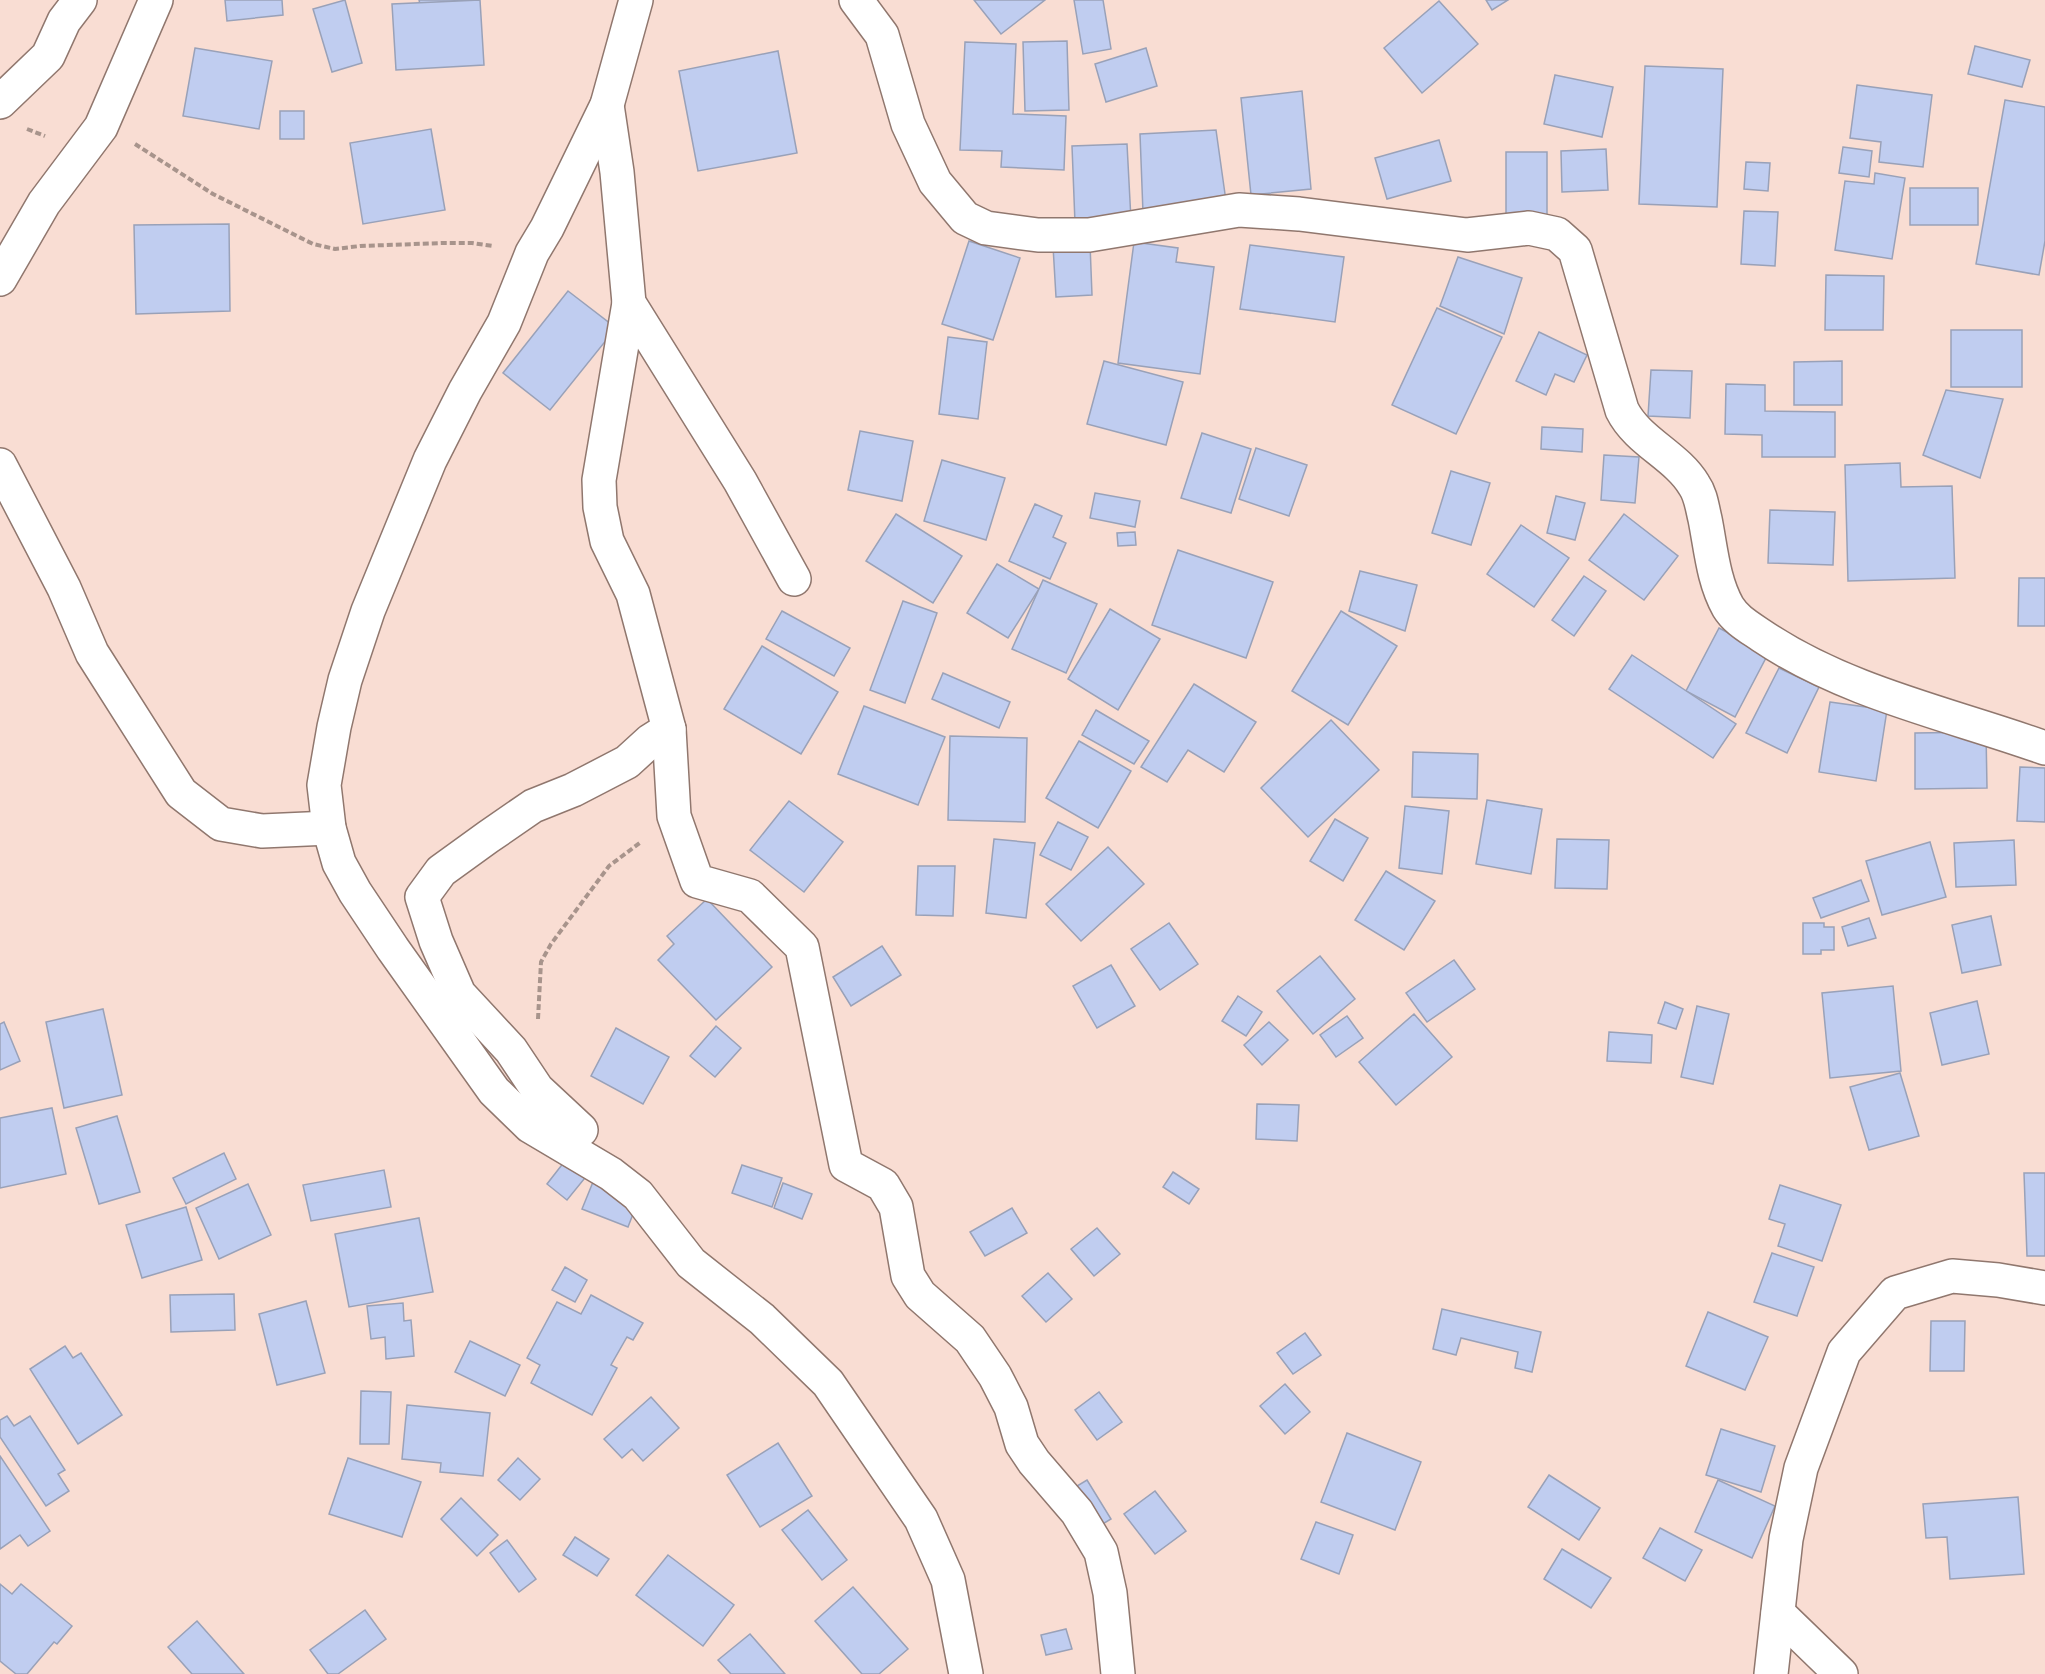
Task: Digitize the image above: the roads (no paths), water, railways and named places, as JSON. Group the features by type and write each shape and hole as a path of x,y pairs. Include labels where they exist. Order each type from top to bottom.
{"street":[{"path":"0,102 48,56 64,21 80,0"},
{"path":"0,279 44,203 101,127 156,0"},
{"path":"636,0 607,105 547,228 532,253 504,323 465,391 430,460 368,610 345,680 332,739 324,785 329,828 339,863 355,892 413,979 494,1091 530,1126 611,1174 638,1195 691,1263 762,1319 828,1383 921,1519 948,1580 966,1674"},
{"path":"856,0 882,35 908,124 935,182 965,218 986,228 1038,235 1089,235 1239,210 1299,214 1467,235 1529,228 1557,234 1575,250 1622,410 1628,423 1687,474 1700,494 1718,587 1738,620 1785,652 1842,678 1918,707 2045,748"},
{"path":"607,105 617,172 629,303 599,480 600,507 607,541 633,594 669,729 674,816 697,881 750,896 802,947 846,1165 883,1185 896,1207 908,1276 920,1295 970,1339 995,1376 1011,1407 1022,1444 1034,1462 1077,1512 1101,1552 1110,1593 1118,1674"},
{"path":"629,303 740,480 794,579"},
{"path":"0,465 64,588 92,653 181,793 221,824 262,831 329,828"},
{"path":"581,1130 537,1089 511,1050 459,994 436,941 422,897 441,871 533,806 573,790 627,762 650,741 669,729"},
{"path":"1771,1674 1785,1539 1801,1468 1844,1352 1894,1293 1952,1276 1998,1280 2045,1288"},
{"path":"1778,1613 1841,1674"}]}
